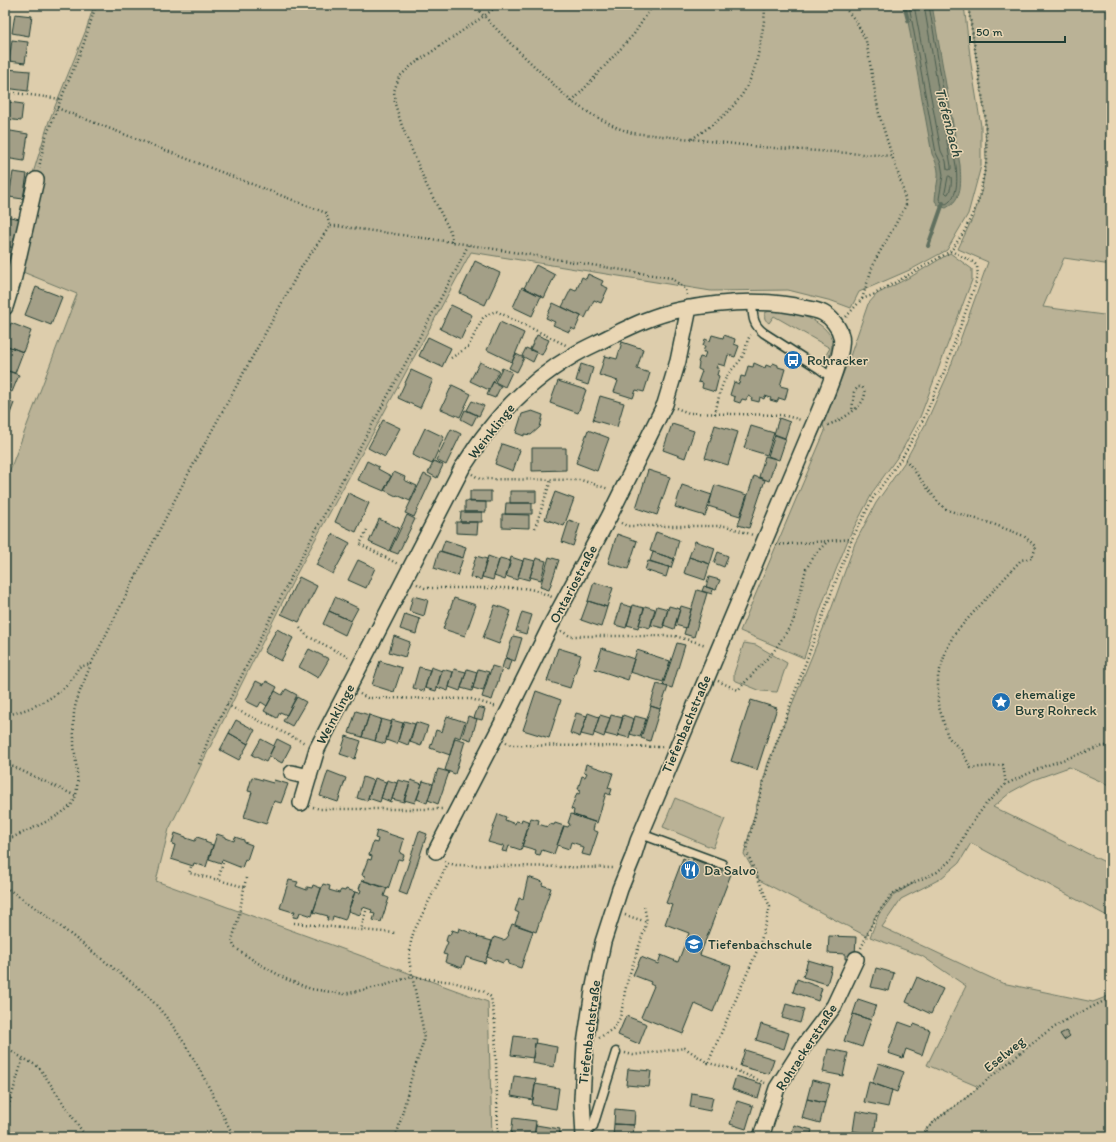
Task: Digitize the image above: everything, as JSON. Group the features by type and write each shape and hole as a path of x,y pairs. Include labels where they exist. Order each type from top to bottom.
{"street":[{"path":"5,307 13,280 36,180"},
{"name":"Weinklinge","path":"302,803 317,749 462,468 487,431 514,401 542,376 573,355 636,324 670,312 712,304 752,302 791,305 820,312 826,315 837,326"},
{"name":"Ontariostraße","path":"436,852 551,625 609,517 664,404 678,361 689,308"},
{"name":"Tiefenbachstraße","path":"584,1136 582,1099 585,1044 601,949 641,834 814,424 839,361 842,344 837,326"},
{"path":"292,773 309,777"},
{"name":"Rohrackerstraße","path":"762,1137 777,1088 803,1047 834,1006 856,959"}],"lane":[{"path":"752,302 752,316 757,328 832,378"},
{"path":"641,834 722,864"},
{"path":"584,1136 592,1126 616,1052"}],"path":[{"path":"36,180 45,140 60,99 83,46 96,5"},
{"path":"473,5 511,44 572,102 618,128 632,133 760,147 892,156"},
{"path":"452,242 451,233 426,184 402,126 395,104 394,91 399,77 411,66 499,5"},
{"path":"572,102 634,34 653,5"},
{"path":"692,139 717,122 734,106 748,86 757,60 766,5"},
{"path":"842,5 856,21 866,42 879,114 902,185 906,205 874,262 862,299"},
{"path":"837,326 862,299 951,251 964,232 978,202 987,160 985,113 968,5"},
{"path":"6,91 60,99"},
{"path":"57,108 326,212 330,226"},
{"path":"330,226 452,242 671,278 686,289 689,308"},
{"path":"5,841 52,818 66,809 76,796 77,783 74,744 75,711 91,664 185,480 302,266 330,226"},
{"path":"198,764 209,738 293,574 343,478 453,277 468,245"},
{"path":"708,1063 760,944 770,907 746,850 768,766 852,539 874,498 903,456 923,420 944,372 978,278 977,266 973,262 951,251"},
{"path":"451,358 468,347 484,318 496,311 566,345 573,355"},
{"path":"715,414 722,386 727,375 744,355 749,338 757,328"},
{"path":"664,404 689,413 782,415 820,426 828,425 856,409 865,395 865,390 862,387 858,387 854,392 852,411"},
{"path":"903,456 938,502 947,510 993,524 1024,536 1036,547 1032,558 1021,560 954,634 946,651 938,676 938,704 948,737 961,750 972,768 1003,765 1006,784"},
{"path":"462,468 480,479 580,480 620,493"},
{"path":"535,528 551,480"},
{"path":"609,517 627,526 726,526 764,542 852,539"},
{"path":"367,530 360,544 407,574 425,588 523,588 535,590 563,602"},
{"path":"707,675 738,690 774,651 793,622 806,569 816,553 828,541"},
{"path":"551,625 570,636 675,636 718,649"},
{"path":"300,628 307,636 361,663"},
{"path":"5,715 27,709 48,700 67,685 79,667 91,664"},
{"path":"348,688 367,698 471,699 489,704"},
{"path":"227,705 317,749"},
{"path":"495,736 511,745 677,747"},
{"path":"856,959 876,916 892,894 937,872 952,859 967,830 986,804 1006,784 1045,766 1111,744"},
{"path":"5,763 76,796"},
{"path":"302,803 320,809 458,809"},
{"path":"436,852 438,856 448,864 456,865 616,868 614,875 624,880"},
{"path":"218,880 223,863"},
{"path":"395,1137 411,1079 424,1040 423,1028 412,976 410,960 411,941 414,931 448,864"},
{"path":"191,867 190,873 244,887"},
{"path":"246,878 238,920 232,940 234,947 286,980 311,989 344,994 386,985 412,976 453,982 483,991 492,997 495,1023 498,1137"},
{"path":"5,887 42,912 153,1000 181,1037 234,1137"},
{"path":"585,1044 591,1044 614,1028 620,1018 629,976 648,922 644,905"},
{"path":"361,930 366,910"},
{"path":"613,912 648,922"},
{"path":"294,923 396,933"},
{"name":"Eselweg","path":"918,1137 937,1119 967,1097 1044,1034 1069,1018 1111,999"},
{"path":"5,1048 39,1067 86,1137"},
{"path":"616,1052 633,1054 685,1048 708,1063 732,1069 777,1088"},
{"path":"5,1118 23,1058"}],"shaded area":[{"path":"94,5 964,5 971,64 981,126 981,166 968,214 947,250 912,269 859,292 851,308 832,301 788,290 711,291 471,252 297,573 169,829 156,881 488,1002 492,1137 5,1137 5,483 77,294 13,268 34,170 49,121 86,30"},
{"path":"968,5 1111,5 1111,265 1064,258 1043,307 1111,316 1111,786 1069,767 1033,780 1011,792 993,807 1111,865 1111,918 971,843 959,863 940,879 901,899 882,927 1002,983 1093,1002 1111,995 1111,1137 918,1137 937,1119 979,1087 927,1065 966,986 922,956 870,937 879,914 893,896 914,883 893,894 876,915 866,936 759,880 744,854 768,763 832,607 855,543 876,503 904,463 926,423 948,374 988,262 958,249 974,215 982,189 986,161 985,116"},
{"path":"950,253 972,269 972,280 920,417 901,452 874,490 850,535 823,602 804,658 740,631 825,431 823,425 849,359 868,304 877,294 912,276"},
{"path":"769,311 788,312 799,315 812,320 824,328 831,338 832,344 827,362 823,360 830,348 774,316 769,323 766,320 765,313"},
{"path":"744,643 756,645 787,663 777,692 761,691 734,680 734,673"},
{"path":"675,798 725,819 713,848 663,827"}],"water":[{"path":"905,5 932,5 960,165 960,190 956,200 946,208 939,206 935,201 938,172 932,154"}],"building":[{"path":"15,14 32,16 29,36 12,33"},
{"path":"12,40 28,42 25,63 9,61"},
{"path":"7,69 30,71 28,91 5,88"},
{"path":"9,102 23,104 21,121 7,119"},
{"path":"5,130 28,134 24,161 5,158"},
{"path":"13,172 27,174 23,199 9,197"},
{"path":"5,216 20,219 15,248 5,246"},
{"path":"475,261 500,273 485,305 460,293"},
{"path":"536,265 555,275 544,298 524,288"},
{"path":"588,274 603,281 601,285 608,288 601,303 594,300 585,318 562,307 571,289 576,291 582,277 586,279"},
{"path":"36,287 62,297 51,325 25,315"},
{"path":"522,287 541,296 532,316 513,307"},
{"path":"553,303 581,316 575,330 571,328 569,332 553,325 555,322 546,318"},
{"path":"451,305 472,315 461,339 440,329"},
{"path":"500,322 524,333 512,362 487,350"},
{"path":"11,323 31,331 23,352 5,345 5,340"},
{"path":"537,335 549,340 542,355 530,349"},
{"path":"712,335 723,338 724,335 735,339 734,344 739,346 735,357 728,355 725,366 718,364 716,368 719,368 717,375 719,376 715,392 702,388 703,383 698,382 702,371 698,369 698,362 700,357 704,358 706,352 703,352 705,339 710,341"},
{"path":"428,337 451,348 442,367 419,356"},
{"path":"622,342 643,349 637,369 650,373 644,392 636,390 633,398 614,392 618,381 599,375 605,356 617,359"},
{"path":"5,345 23,352 15,373 5,370"},
{"path":"526,348 537,353 533,362 522,356"},
{"path":"516,354 524,358 517,372 509,368"},
{"path":"480,362 499,371 489,390 470,381"},
{"path":"754,363 765,368 766,365 771,367 773,363 778,365 778,367 785,369 780,386 788,388 785,400 779,398 777,402 770,400 771,398 765,396 764,399 760,397 759,402 751,400 752,398 748,396 746,400 742,399 740,403 734,401 735,397 730,395 734,382 739,384 741,376 745,377 748,366 753,367"},
{"path":"581,364 593,368 588,385 576,381"},
{"path":"502,368 512,372 505,387 495,382"},
{"path":"5,370 19,375 12,392 5,389"},
{"path":"411,370 433,380 420,408 398,398"},
{"path":"558,381 586,390 578,413 550,403"},
{"path":"493,382 501,386 495,398 487,395"},
{"path":"452,385 471,394 460,417 441,409"},
{"path":"600,396 624,403 617,427 593,420"},
{"path":"5,399 14,403 8,419 5,418"},
{"path":"472,401 484,406 479,416 467,410"},
{"path":"465,410 477,415 472,425 461,419"},
{"path":"532,411 543,415 540,427 531,435 524,434 524,436 516,433 522,414"},
{"path":"779,418 790,422 785,438 774,434"},
{"path":"383,420 400,428 385,457 368,448"},
{"path":"672,424 694,431 685,458 663,450"},
{"path":"715,425 738,432 728,465 705,458"},
{"path":"751,426 774,433 767,455 744,448"},
{"path":"425,428 444,437 432,464 412,455"},
{"path":"451,429 461,434 446,465 436,460"},
{"path":"588,430 609,438 597,471 576,463"},
{"path":"775,435 786,439 779,460 768,456"},
{"path":"502,444 520,450 513,471 495,464"},
{"path":"532,448 566,448 566,470 532,471"},
{"path":"765,456 776,459 769,481 759,477"},
{"path":"367,461 379,467 378,469 391,476 384,491 358,480"},
{"path":"434,461 443,465 437,478 428,473"},
{"path":"648,470 670,477 657,515 636,508"},
{"path":"394,472 405,477 404,480 417,486 410,501 384,490"},
{"path":"424,474 432,478 414,517 405,513"},
{"path":"754,476 765,480 749,528 738,525"},
{"path":"682,485 712,495 705,516 675,507"},
{"path":"715,485 747,495 740,516 708,506"},
{"path":"470,491 491,491 491,502 470,502"},
{"path":"510,491 536,491 536,503 510,503"},
{"path":"555,492 574,499 564,526 545,519"},
{"path":"348,493 369,503 356,532 335,522"},
{"path":"465,501 486,502 486,512 465,512"},
{"path":"506,503 532,503 532,514 505,514"},
{"path":"461,512 482,512 482,522 460,522"},
{"path":"502,514 529,515 529,528 502,527"},
{"path":"407,515 415,519 398,554 390,551"},
{"path":"379,519 399,528 389,551 369,542"},
{"path":"569,520 580,524 573,546 562,542"},
{"path":"456,522 478,522 477,534 456,533"},
{"path":"656,532 679,540 674,559 650,551"},
{"path":"333,534 350,543 333,574 316,565"},
{"path":"617,534 637,541 628,569 608,563"},
{"path":"445,540 466,547 463,558 441,551"},
{"path":"695,541 715,548 710,564 689,557"},
{"path":"439,551 463,558 457,576 434,568"},
{"path":"653,552 674,559 671,568 650,561"},
{"path":"718,552 728,556 724,567 714,563"},
{"path":"476,556 487,559 481,580 470,577"},
{"path":"488,556 499,560 493,580 482,577"},
{"path":"511,557 523,561 517,580 506,576"},
{"path":"549,557 559,560 549,590 540,587"},
{"path":"689,557 710,564 705,580 684,573"},
{"path":"500,558 511,561 505,580 494,576"},
{"path":"524,558 535,561 529,580 518,577"},
{"path":"536,558 546,561 541,580 530,577"},
{"path":"358,560 375,568 366,588 348,580"},
{"path":"648,561 669,567 666,577 645,570"},
{"path":"299,577 317,586 299,622 281,614"},
{"path":"709,577 720,580 716,590 706,587"},
{"path":"594,582 613,588 607,607 588,601"},
{"path":"704,586 713,589 712,594 702,591"},
{"path":"697,590 707,593 694,637 684,634"},
{"path":"413,596 428,600 424,616 409,611"},
{"path":"335,597 358,608 351,621 329,611"},
{"path":"454,598 476,605 465,636 443,629"},
{"path":"588,601 607,607 601,627 581,620"},
{"path":"621,604 632,607 626,628 615,625"},
{"path":"495,605 511,611 499,644 483,638"},
{"path":"633,605 644,608 638,628 627,625"},
{"path":"645,606 655,609 650,628 639,625"},
{"path":"657,606 668,609 663,628 651,625"},
{"path":"669,606 680,609 674,629 663,625"},
{"path":"681,606 691,609 686,628 675,625"},
{"path":"329,611 351,621 345,635 323,624"},
{"path":"522,612 532,615 526,634 516,631"},
{"path":"405,614 420,619 416,634 400,629"},
{"path":"277,629 293,638 281,661 264,652"},
{"path":"394,636 410,642 405,657 389,652"},
{"path":"513,636 522,638 515,661 506,658"},
{"path":"677,643 685,645 672,688 663,685"},
{"path":"558,648 581,655 570,688 547,681"},
{"path":"602,648 634,659 628,680 595,669"},
{"path":"309,649 329,659 318,678 299,667"},
{"path":"637,650 670,661 663,682 630,672"},
{"path":"505,658 511,660 508,670 502,668"},
{"path":"380,661 402,668 394,692 372,685"},
{"path":"492,666 502,669 492,700 482,697"},
{"path":"419,667 430,670 424,691 413,688"},
{"path":"431,667 442,671 436,691 425,688"},
{"path":"442,669 453,672 448,691 437,687"},
{"path":"454,669 466,672 460,691 449,687"},
{"path":"467,669 477,672 472,691 461,688"},
{"path":"478,669 489,672 483,691 473,688"},
{"path":"256,681 264,685 266,681 277,687 267,706 261,702 258,707 246,701"},
{"path":"657,684 668,687 660,709 650,706"},
{"path":"286,689 297,695 287,715 280,712 277,718 264,711 275,691 282,695"},
{"path":"536,691 561,700 549,738 523,730"},
{"path":"297,697 306,702 292,726 283,721"},
{"path":"751,700 777,708 757,770 731,761"},
{"path":"651,706 660,709 650,741 641,738"},
{"path":"478,707 485,709 482,720 474,718"},
{"path":"356,711 369,715 362,737 349,733"},
{"path":"576,713 587,716 580,737 570,733"},
{"path":"588,713 599,717 593,737 581,734"},
{"path":"369,715 381,719 375,741 362,737"},
{"path":"600,715 610,718 604,737 594,733"},
{"path":"611,715 623,718 617,737 605,734"},
{"path":"623,715 634,719 629,738 618,735"},
{"path":"447,716 465,722 460,738 455,736 450,755 430,748 436,730 442,732"},
{"path":"468,716 477,719 471,740 462,737"},
{"path":"635,716 646,719 640,737 630,734"},
{"path":"381,719 392,722 385,744 375,741"},
{"path":"236,720 255,730 248,744 229,733"},
{"path":"392,720 403,723 397,744 386,740"},
{"path":"404,721 415,724 408,745 398,741"},
{"path":"416,722 428,726 421,746 410,742"},
{"path":"229,733 248,744 239,760 220,750"},
{"path":"346,736 361,741 355,759 340,754"},
{"path":"455,738 465,741 455,774 445,770"},
{"path":"261,739 274,746 266,762 252,755"},
{"path":"277,739 291,746 282,763 269,756"},
{"path":"586,764 613,773 608,788 612,789 610,795 606,793 597,823 573,815 574,810 571,809 577,793 579,794 581,790 578,789 582,776 585,777 587,773 584,772"},
{"path":"438,769 449,772 438,804 428,800"},
{"path":"328,771 346,778 338,802 320,796"},
{"path":"252,777 273,783 274,780 288,784 281,803 274,801 266,824 244,817 252,792 248,791"},
{"path":"363,777 374,781 367,801 357,798"},
{"path":"375,778 386,782 380,802 368,798"},
{"path":"387,780 397,783 391,802 381,798"},
{"path":"398,780 410,783 404,802 392,799"},
{"path":"411,780 422,784 415,803 404,800"},
{"path":"423,781 433,784 427,803 417,799"},
{"path":"498,814 506,817 505,820 515,824 516,821 521,822 522,819 530,822 521,850 509,846 507,852 502,851 504,845 502,846 488,842"},
{"path":"571,814 595,822 593,830 598,832 590,856 582,854 584,848 571,842 569,849 557,845 564,826 568,827 570,824 568,823"},
{"path":"531,818 539,820 538,824 548,827 550,824 554,825 555,823 564,826 554,854 542,850 540,855 535,854 536,850 522,846"},
{"path":"377,830 404,839 400,853 404,855 402,860 398,859 388,889 364,881 365,876 362,875 368,859 371,860 372,856 369,855 373,842 377,843 378,839 375,838"},
{"path":"419,831 427,834 407,895 399,892"},
{"path":"175,833 195,841 197,837 206,840 205,842 213,845 206,867 194,863 193,866 171,859 175,845 172,844"},
{"path":"217,834 234,841 235,837 252,845 247,860 245,859 242,868 222,860 221,863 209,859"},
{"name":"Tiefenbachschule","path":"683,858 692,862 693,859 731,874 700,955 731,966 713,1012 695,1004 683,1034 641,1017 654,986 650,984 651,982 633,975 641,957 658,964 661,955 678,962 689,933 665,924 672,905 666,903"},
{"path":"528,877 543,882 542,885 551,888 536,932 515,924 519,913 515,911 519,898 523,899"},
{"path":"289,880 298,882 296,886 307,890 307,887 312,888 313,885 321,888 312,916 300,912 298,918 293,917 295,911 293,912 280,908"},
{"path":"362,880 387,888 384,896 389,898 381,922 373,920 375,914 371,913 372,910 363,907 360,915 348,911 355,892 360,893 361,890 359,889"},
{"path":"323,884 330,886 329,890 339,893 341,890 345,891 346,889 355,892 345,920 333,916 332,921 327,920 328,916 313,912"},
{"path":"512,924 533,931 521,968 508,964 509,961 505,960 503,963 487,957 494,937 503,940 506,939 509,935 508,934"},
{"path":"459,928 478,936 477,937 492,941 485,963 466,957 462,968 445,962 447,955 443,954 448,942 446,941 448,934 450,935 452,930 458,932"},
{"path":"829,936 856,937 855,955 853,959 845,959 845,954 828,953"},
{"path":"808,960 832,967 827,984 803,977"},
{"path":"876,968 894,973 889,991 871,987"},
{"path":"917,977 943,989 931,1014 906,1002"},
{"path":"797,979 822,988 818,1001 793,992"},
{"path":"858,999 876,1005 871,1020 853,1014"},
{"path":"786,1004 804,1009 800,1023 782,1018"},
{"path":"853,1014 871,1020 862,1047 844,1041"},
{"path":"626,1016 647,1024 639,1044 618,1035"},
{"path":"899,1022 913,1027 914,1024 930,1030 922,1055 906,1049 903,1058 888,1053"},
{"path":"761,1024 789,1033 784,1049 756,1040"},
{"path":"1066,1031 1070,1036 1064,1040 1060,1034"},
{"path":"514,1036 536,1039 533,1058 511,1055"},
{"path":"535,1043 557,1047 554,1067 532,1063"},
{"path":"828,1049 848,1053 843,1076 823,1072"},
{"path":"745,1050 774,1059 769,1074 740,1066"},
{"path":"879,1063 904,1072 897,1092 872,1083"},
{"path":"628,1069 651,1071 649,1087 626,1085"},
{"path":"514,1076 536,1079 533,1100 511,1096"},
{"path":"736,1076 762,1084 758,1098 732,1089"},
{"path":"812,1080 830,1084 825,1103 807,1099"},
{"path":"869,1082 892,1090 888,1107 864,1102"},
{"path":"535,1084 559,1088 556,1109 532,1105"},
{"path":"692,1093 713,1097 710,1111 690,1107"},
{"path":"807,1099 825,1103 820,1123 802,1118"},
{"path":"737,1101 753,1106 746,1129 730,1124"},
{"path":"615,1109 635,1111 634,1125 614,1124"},
{"path":"856,1111 877,1115 874,1135 853,1131"},
{"path":"513,1118 536,1121 534,1137 511,1136"},
{"path":"614,1124 634,1125 633,1137 613,1137"},
{"path":"536,1125 560,1129 559,1137 534,1137"},
{"path":"794,1125 812,1130 810,1137 791,1137"}],"waterway":[{"name":"Tiefenbach","path":"904,5 908,20"},
{"name":"Tiefenbach","path":"928,246 943,203"}],"place":[{"name":"Rohracker","path":"793,360"},
{"name":"ehemalige Burg Rohreck","path":"1001,702"},
{"name":"Da Salvo","path":"690,870"},
{"name":"Tiefenbachschule","path":"694,944"}]}
